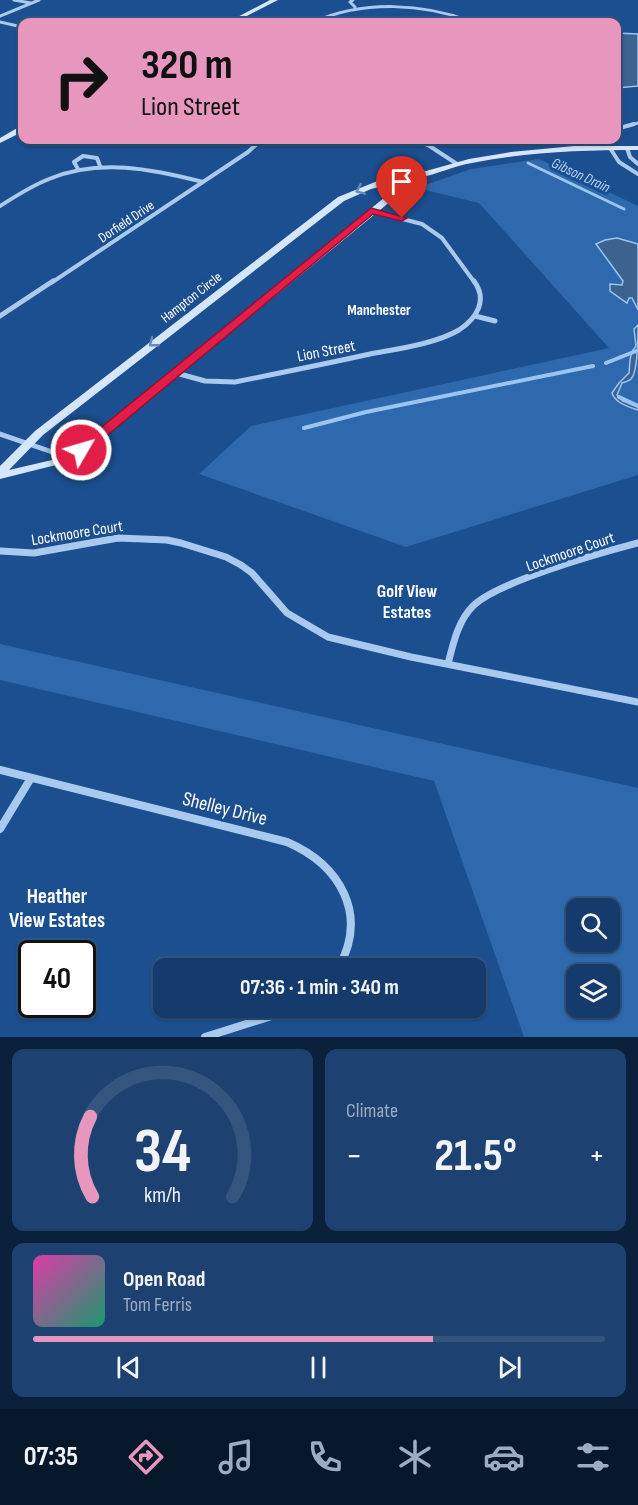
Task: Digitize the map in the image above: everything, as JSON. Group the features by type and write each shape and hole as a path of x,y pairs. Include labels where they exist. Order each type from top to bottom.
{"street":[{"path":"14,0 31,3"},
{"path":"0,16 39,0"},
{"path":"239,18 275,0"},
{"path":"353,0 350,2 355,7"},
{"path":"322,18 332,13 370,4 408,8 461,18"},
{"path":"0,22 18,26"},
{"path":"621,128 638,123"},
{"path":"0,141 18,131"},
{"name":"Dorfield Drive","path":"0,316 204,182 257,144"},
{"path":"425,144 457,164"},
{"path":"611,146 619,162 636,172"},
{"name":"Hampton Circle","path":"0,475 27,444 329,206 368,187 398,177 417,176 457,164 532,152 611,146 638,148"},
{"path":"627,148 630,157 638,164"},
{"path":"78,169 74,162 83,156 97,158 100,166"},
{"path":"0,206 42,181 78,169 100,166 142,167 204,182"},
{"name":"Hampton Circle","path":"0,475 56,462 81,450 371,211 417,176"},
{"path":"371,211 422,224 442,238 479,288 482,300 475,316 495,321"},
{"name":"Lion Street","path":"176,373 205,381 235,382 416,345 458,330 475,316"},
{"path":"0,434 67,457"},
{"name":"Lockmoore Court","path":"0,551 44,552 118,538 166,540 181,543 226,557 241,565 252,573 287,614 313,630 347,642 638,702"},
{"name":"Lockmoore Court","path":"447,664 461,621 476,603 515,585 638,543"},
{"name":"Shelley Drive","path":"0,770 287,842 319,858 334,873 348,898 350,918 348,946 343,958"},
{"path":"0,829 30,778"},
{"path":"205,1037 267,1018"}],"shaded area":[{"path":"621,33 638,34 638,86 621,88"},
{"path":"539,159 638,206 638,475 406,547 199,474 251,426 609,348 479,203 417,188 471,169"},
{"path":"617,238 638,244 638,310 632,298 629,298 627,303 610,291 610,284 622,285 623,281 596,244"},
{"path":"638,325 635,369 630,380 622,383 617,395 623,401 638,407 638,410 619,402 612,393 629,373 631,355 636,346 634,329"},
{"path":"0,644 638,788 638,1037 524,1037 434,781 0,680"}],"waterway":[{"name":"Gibson Drain","path":"528,163 624,209"},
{"path":"606,363 636,351"},
{"path":"304,428 366,412 593,366"},
{"name":"Gibson Drain","path":"619,397 638,406"}],"district":[{"name":"Manchester","path":"379,310"},
{"name":"Golf View Estates","path":"407,601"},
{"name":"Heather View Estates","path":"57,908"}],"route":[{"path":"81,450 371,211 402,218"}]}
